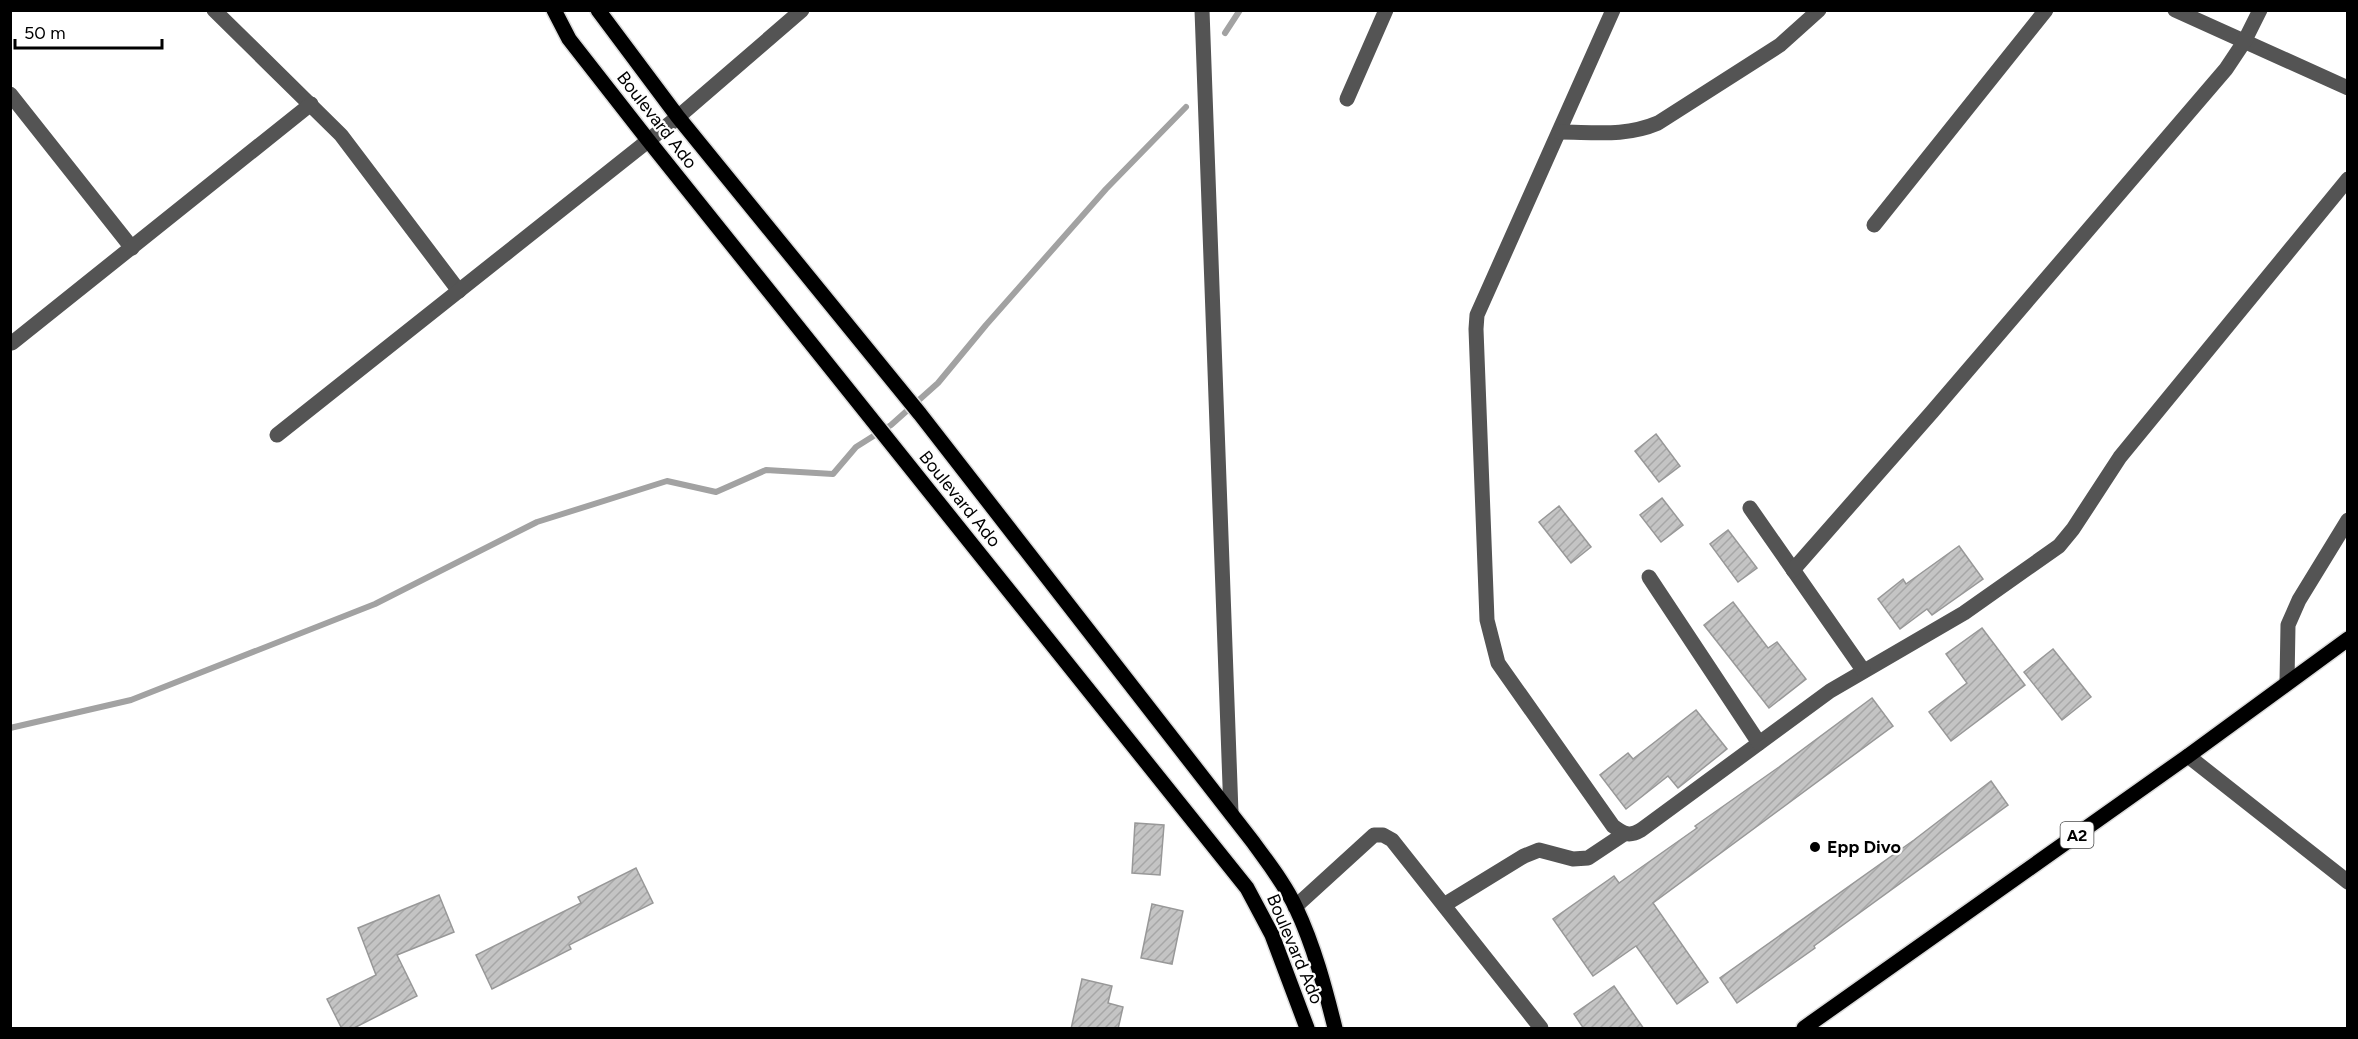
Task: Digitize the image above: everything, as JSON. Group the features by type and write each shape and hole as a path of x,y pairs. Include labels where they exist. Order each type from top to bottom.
{"main road":[{"name":"Boulevard Ado","path":"554,10 569,39 648,140 1247,888 1272,935 1307,1029"},
{"name":"Boulevard Ado","path":"598,10 678,117 920,414 1276,874 1296,907 1312,948 1335,1029"},
{"name":"A2","path":"1804,1029 2188,756 2348,639"}],"street":[{"path":"214,10 311,104 348,144 459,291"},
{"path":"277,435 678,117 802,10"},
{"path":"1202,10 1231,813"},
{"path":"1347,99 1386,10"},
{"path":"1613,10 1477,315 1487,620 1498,663 1613,826 1624,834 1633,835 1641,830 1830,691 1964,613 2059,546 2073,529 2120,457 2348,179"},
{"path":"1559,132 1626,133 1640,131 1658,123 1780,45 1819,10"},
{"path":"1874,225 2046,10"},
{"path":"2175,10 2348,88"},
{"path":"1793,570 1932,412 2226,69 2244,42 2260,10"},
{"path":"10,94 132,248"},
{"path":"12,343 311,104"},
{"path":"1750,508 1863,670"},
{"path":"2287,682 2288,626 2299,600 2348,520"},
{"path":"1649,577 1759,743"},
{"path":"2188,756 2347,881"},
{"path":"1444,905 1524,856 1539,850 1573,859 1588,858 1624,834"},
{"path":"1296,907 1374,835 1383,835 1392,840 1541,1029"}],"building":[{"path":"1656,434 1680,466 1659,482 1635,451"},
{"path":"1662,498 1683,525 1661,542 1640,515"},
{"path":"1559,506 1591,547 1571,563 1539,522"},
{"path":"1728,530 1757,568 1738,582 1710,544"},
{"path":"1959,546 1983,579 1932,615 1927,609 1900,629 1878,599 1903,579 1906,584"},
{"path":"1733,602 1768,648 1777,642 1806,679 1769,708 1704,625"},
{"path":"1982,628 2025,685 1951,741 1929,712 1967,683 1946,654"},
{"path":"2053,649 2091,697 2062,720 2024,672"},
{"path":"1872,698 1893,726 1653,903 1708,982 1677,1004 1636,946 1593,976 1553,919 1614,876 1619,883"},
{"path":"1696,710 1727,749 1678,788 1668,776 1626,809 1600,775 1628,753 1633,759"},
{"path":"1991,781 2008,805 1737,1003 1720,978 1914,840"},
{"path":"1135,823 1164,825 1160,875 1132,873"},
{"path":"636,868 653,903 569,945 571,949 492,989 476,955 581,903 578,897"},
{"path":"439,895 454,932 397,955 417,996 352,1029 342,1029 327,999 376,975 358,928"},
{"path":"1152,904 1183,911 1172,964 1141,958"},
{"path":"1082,979 1112,986 1108,1003 1123,1007 1118,1029 1071,1029"},
{"path":"1614,986 1644,1029 1584,1029 1574,1014"}],"waterway":[{"path":"1225,33 1240,10"},
{"path":"10,728 131,700 375,604 537,522 667,481 716,492 766,470 833,474 856,447 891,425 938,383 1106,189 1186,107"}],"place":[{"name":"Epp Divo","path":"1815,847"}]}
